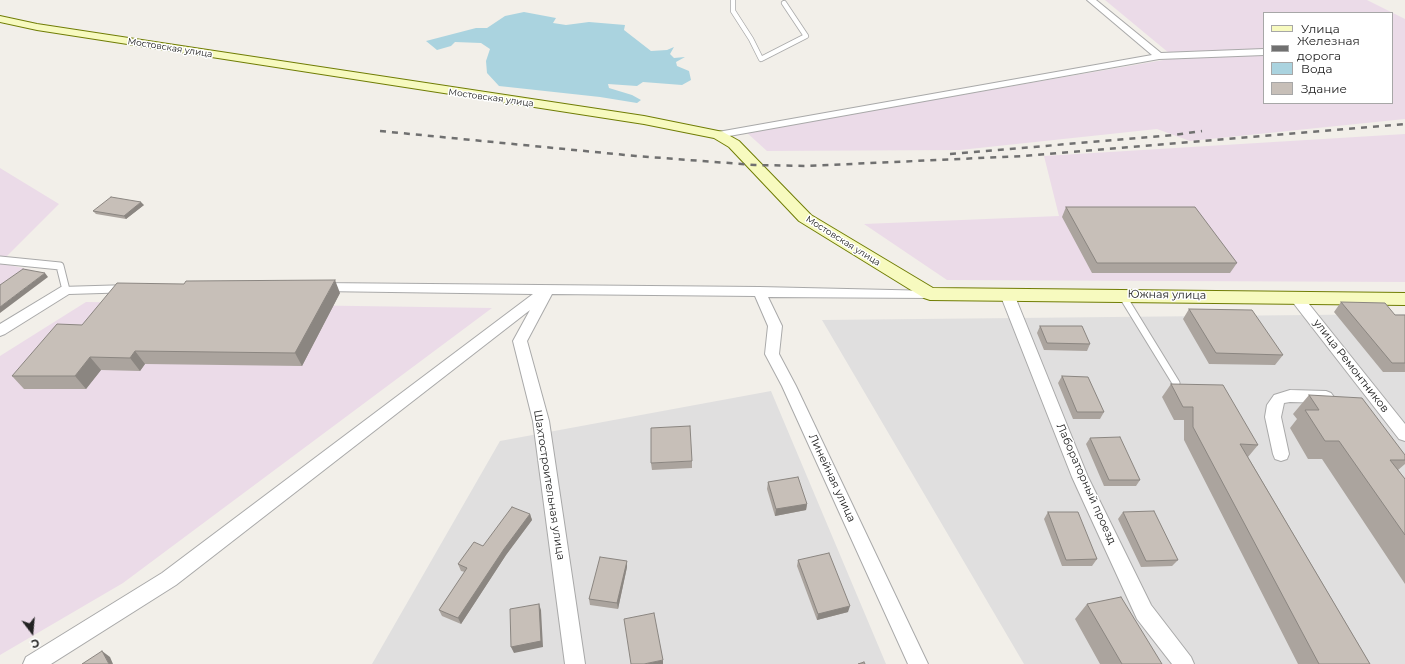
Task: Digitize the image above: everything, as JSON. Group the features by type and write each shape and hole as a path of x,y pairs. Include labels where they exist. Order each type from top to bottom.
{"street":[{"path":"1091,0 1159,56"},
{"name":"Мостовская улица","path":"0,19 36,27 162,47 644,120 718,136 734,144 805,218 930,294"},
{"path":"718,136 1159,56 1263,52"},
{"path":"311,287 930,294"},
{"path":"0,331 66,290 145,289"},
{"path":"33,664 169,579 547,290"},
{"name":"Шахтостроительная улица","path":"547,290 520,342 541,421 575,664"},
{"name":"Линейная улица","path":"759,291 775,326 772,354 789,386 918,664"},
{"name":"Южная улица","path":"930,294 1405,299"},
{"name":"Лабораторный проезд","path":"1007,294 1080,477 1144,612 1184,664"},
{"name":"улица Ремонтников","path":"1296,297 1405,434"},
{"path":"1281,454 1273,417 1275,405 1279,399 1290,396 1376,398"}],"lane":[{"path":"733,0 733,11 751,39 761,59 806,36 784,3"},
{"path":"0,260 60,266 66,290"},
{"path":"1122,295 1176,384"}],"shaded area":[{"path":"1105,0 1367,0 1391,12 1263,12 1263,104 1393,104 1393,13 1405,19 1405,119 1190,141 1157,129 960,150 767,151 746,132 1175,58"},
{"path":"1405,134 1405,282 947,280 864,224 1059,216 1044,156"},
{"path":"0,168 59,204 0,263"},
{"path":"0,263 32,270 0,293"},
{"path":"86,302 492,308 123,583 0,655 0,356"},
{"path":"1405,314 1405,664 1024,664 822,320"},
{"path":"771,391 886,664 372,664 500,441"}],"water":[{"path":"524,12 556,18 553,23 566,25 589,22 625,25 624,30 651,51 667,50 674,47 670,54 674,58 685,57 676,62 677,66 689,71 691,80 682,85 643,82 637,86 608,84 609,88 632,95 641,100 637,103 600,97 499,86 487,73 486,61 490,49 481,43 455,42 451,46 437,50 426,41 476,28 487,28 505,16"}],"building":[{"path":"111,197 141,202 124,216 93,211"},
{"path":"1066,207 1195,207 1237,263 1097,263"},
{"path":"23,269 45,273 0,307 0,285"},
{"path":"335,280 295,353 135,351 130,358 90,357 75,376 12,376 57,324 82,325 117,283 184,284 186,281"},
{"path":"1341,302 1385,303 1395,315 1405,315 1405,363 1392,363"},
{"path":"1189,309 1252,310 1283,355 1216,353"},
{"path":"1040,326 1082,326 1090,344 1047,343"},
{"path":"1062,376 1088,377 1104,412 1077,412"},
{"path":"1171,384 1223,385 1258,445 1240,444 1370,664 1319,664 1193,427 1193,407 1183,407"},
{"path":"1309,395 1362,398 1405,455 1405,460 1390,460 1405,479 1405,535 1339,441 1325,441 1305,410 1319,410"},
{"path":"690,426 692,461 651,463 651,428"},
{"path":"1120,437 1140,480 1109,480 1090,438"},
{"path":"798,477 807,504 776,509 768,482"},
{"path":"512,507 530,514 504,549 458,618 439,610 467,568 458,564 474,542 483,546"},
{"path":"1154,511 1178,560 1146,561 1123,512"},
{"path":"1048,512 1078,512 1097,559 1066,560"},
{"path":"829,553 850,606 818,614 798,560"},
{"path":"600,557 627,561 617,603 589,599"},
{"path":"1121,597 1162,664 1122,664 1087,604"},
{"path":"539,604 541,641 511,647 510,609"},
{"path":"654,613 663,660 644,664 631,664 624,619"},
{"path":"102,651 109,664 82,664"}],"railway":[{"path":"380,131 636,156 755,165 807,166 1023,156 1405,124"},
{"path":"950,154 1174,135 1202,131"}]}
